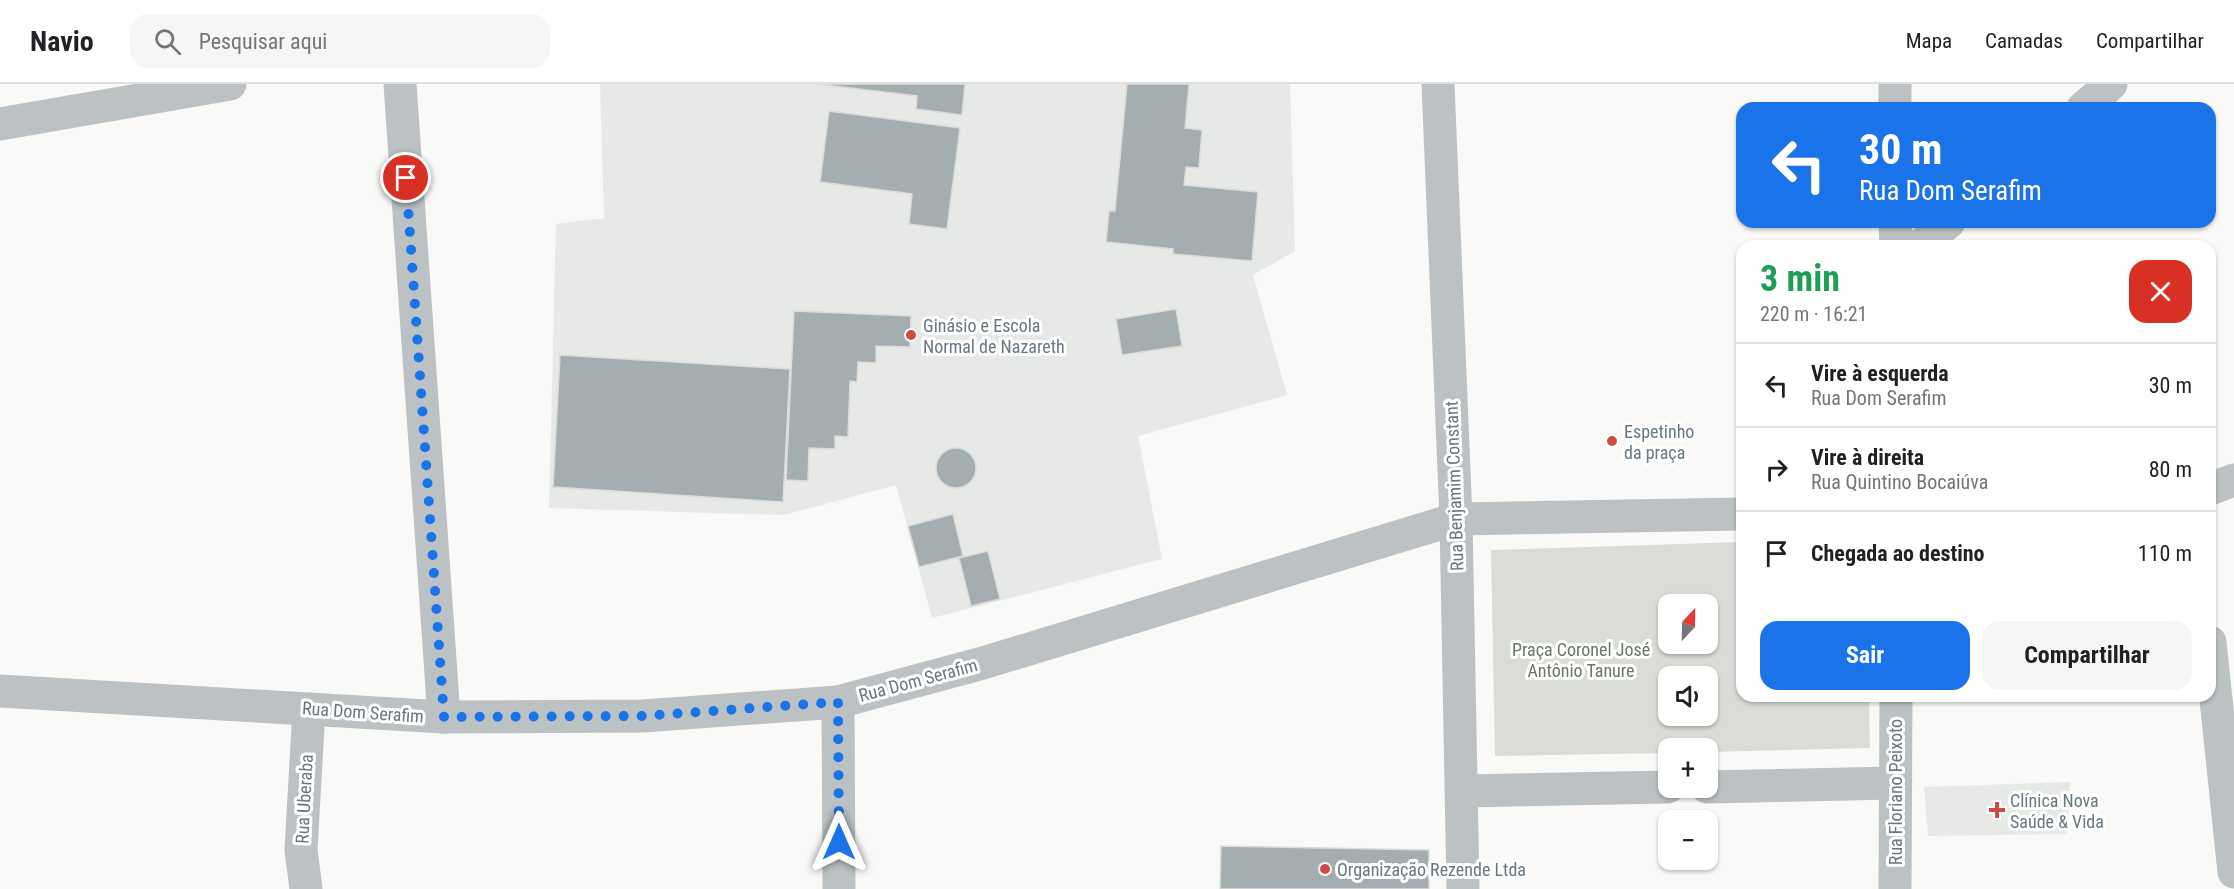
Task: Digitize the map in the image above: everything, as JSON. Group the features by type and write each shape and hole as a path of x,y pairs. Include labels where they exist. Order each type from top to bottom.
{"street":[{"path":"0,124 230,84"},
{"path":"400,84 444,717"},
{"name":"Rua Benjamim Constant","path":"1438,84 1456,519 1463,889"},
{"path":"1895,84 1895,102"},
{"path":"2090,102 2111,84"},
{"path":"1927,240 1942,228"},
{"path":"2216,487 2234,480"},
{"path":"1456,519 1736,514"},
{"name":"Rua Dom Serafim","path":"0,691 444,717 643,716 838,702 983,663 1456,519"},
{"path":"2216,668 2225,708 2233,859"},
{"path":"838,702 839,889"},
{"name":"Rua Floriano Peixoto","path":"1895,889 1896,702"},
{"name":"Rua Uberaba","path":"306,889 301,850 309,709"},
{"path":"1718,787 1894,783"},
{"path":"1462,791 1658,787"}],"shaded area":[{"name":"Ginásio e Escola Normal de Nazareth","path":"600,84 1290,84 1295,251 1253,275 1287,395 1138,436 1162,559 932,618 896,485 784,515 549,508 556,224 604,218"},
{"name":"Clínica Nova Saúde & Vida","path":"2070,782 2067,834 1928,836 1924,787"}],"green space":[{"name":"Praça Coronel José Antônio Tanure","path":"1736,542 1736,702 1869,702 1870,748 1718,752 1718,738 1658,738 1658,753 1495,756 1491,550"}],"building":[{"path":"817,84 965,84 962,115 916,109 917,96"},
{"path":"1127,84 1189,84 1185,128 1202,130 1199,168 1186,167 1184,185 1258,192 1252,261 1173,254 1173,249 1106,242 1109,211 1115,211"},
{"path":"829,111 960,128 947,229 909,224 912,194 820,182"},
{"path":"1176,309 1182,346 1122,355 1116,319"},
{"path":"794,311 911,316 910,347 876,346 876,363 858,362 857,382 850,381 848,437 835,436 835,449 809,448 808,481 786,480"},
{"path":"560,355 790,369 783,502 553,487"},
{"path":"956,448 964,449 970,454 975,460 975,476 970,482 964,487 956,488 948,487 942,482 937,476 936,468 937,460 942,454 948,449"},
{"path":"953,514 963,556 919,567 908,526"},
{"path":"988,551 1000,599 971,606 959,558"},
{"name":"Organização Rezende Ltda","path":"1221,846 1429,850 1429,889 1220,889"}],"place":[{"name":"Ginásio e Escola Normal de Nazareth","path":"911,335"},
{"name":"Espetinho da praça","path":"1612,441"},
{"name":"Clínica Nova Saúde & Vida","path":"1997,810"},
{"name":"Organização Rezende Ltda","path":"1325,869"}],"route":[{"path":"406,178 444,717 643,716 838,702 839,842"}]}
